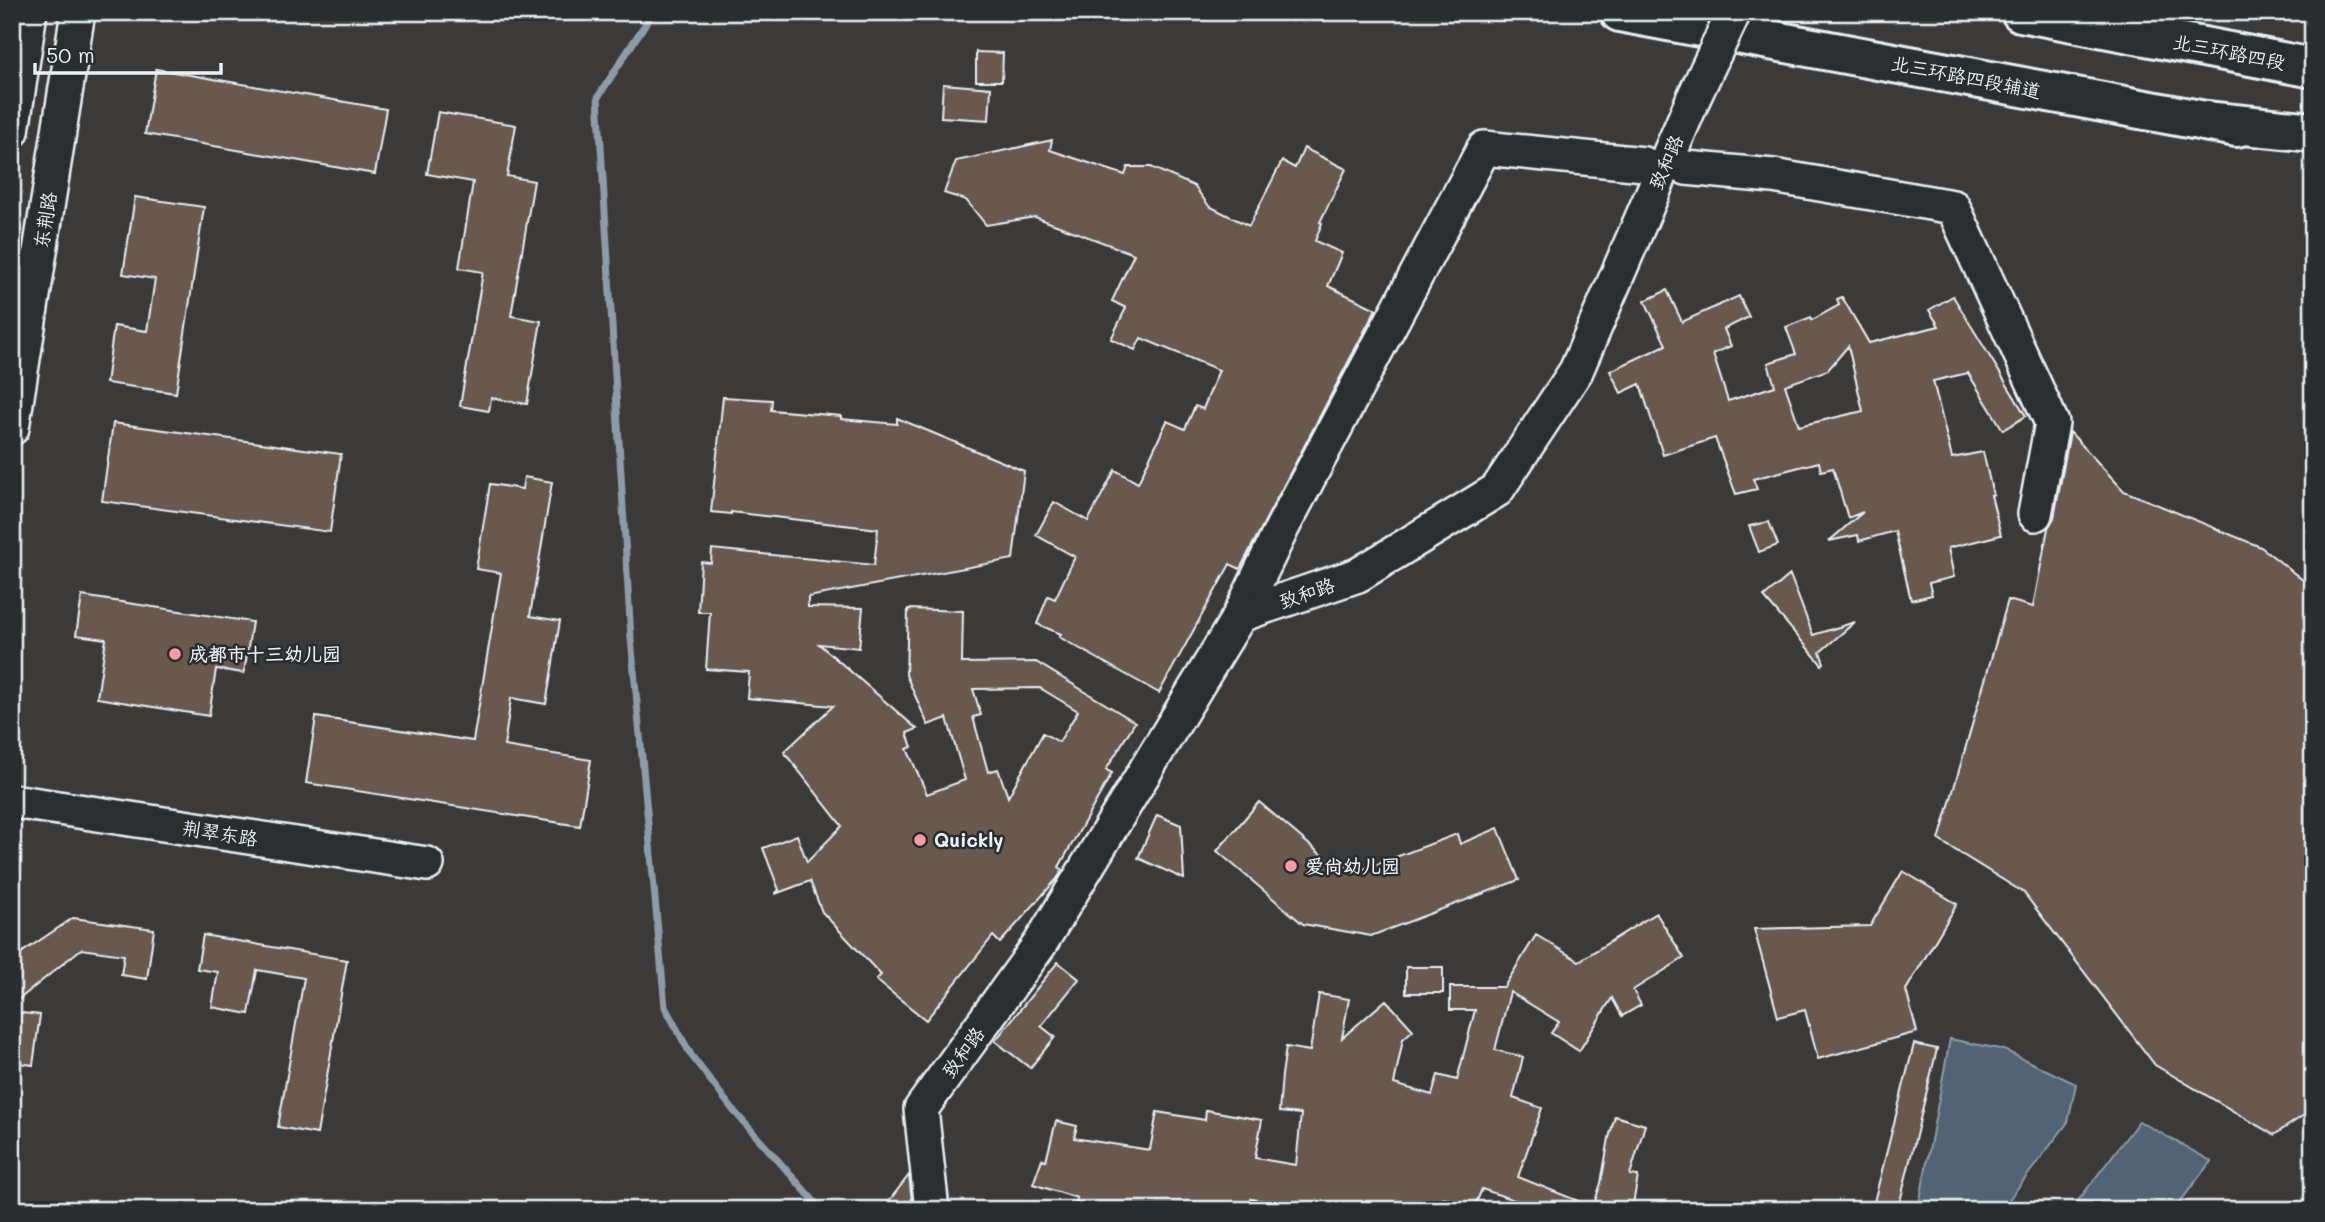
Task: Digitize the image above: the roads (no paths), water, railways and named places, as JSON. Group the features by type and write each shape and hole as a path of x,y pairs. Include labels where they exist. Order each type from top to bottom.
{"main road":[{"name":"北三环路四段辅道","path":"1620,12 2313,141"},
{"name":"北三环路四段","path":"2021,12 2313,68"},
{"path":"2205,121 2313,132"}],"street":[{"path":"12,131 30,12"},
{"name":"东荆路","path":"12,428 78,12"},
{"name":"致和路","path":"932,1210 921,1109 1040,944 1240,615 1358,575 1497,490 1576,371 1694,97 1734,12"},
{"path":"1240,615 1283,526 1484,148 1644,163"},
{"path":"1686,168 1773,176 1953,207 2052,423 2035,514"},
{"name":"荆翠东路","path":"12,802 427,864"}],"water":[{"path":"1950,1039 2004,1050 2076,1084 2068,1122 2001,1210 1918,1210"},
{"path":"2139,1121 2211,1161 2174,1210 2071,1210"}],"waterway":[{"path":"653,12 598,97 631,638 665,1007 691,1055 733,1110 822,1210"}],"place":[{"name":"成都市十三幼儿园","path":"175,654"},
{"name":"Quickly","path":"920,840"},
{"name":"爱尚幼儿园","path":"1291,866"}]}
